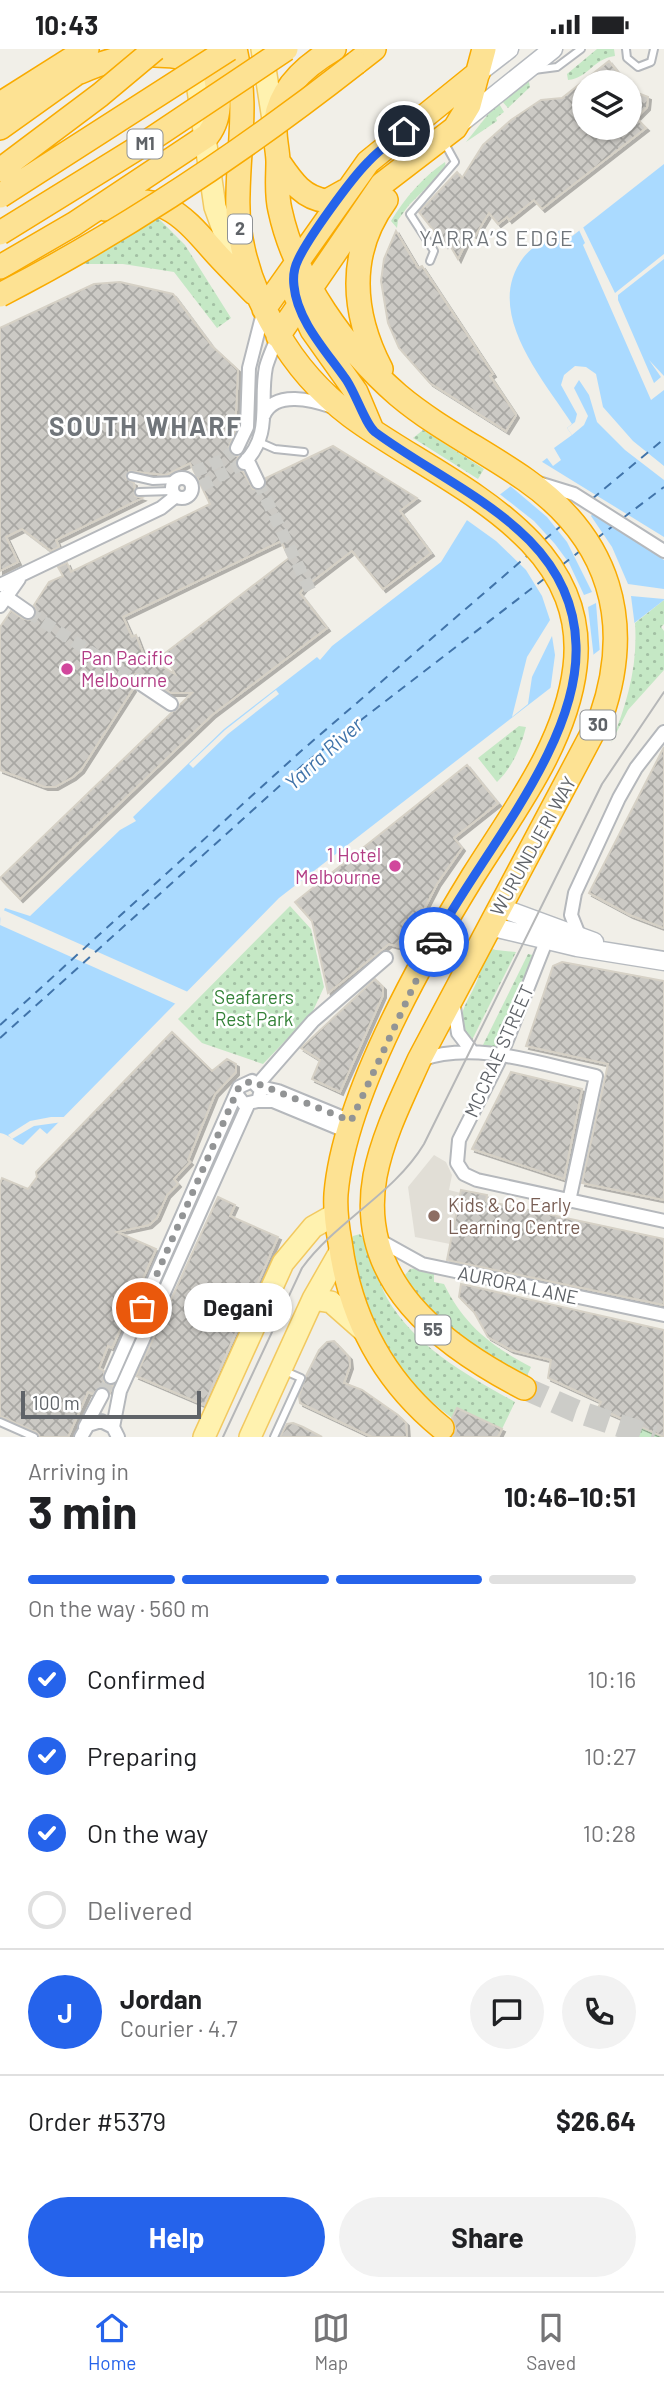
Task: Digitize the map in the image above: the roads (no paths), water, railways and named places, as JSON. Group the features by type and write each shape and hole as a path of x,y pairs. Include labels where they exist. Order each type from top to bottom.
{"highway":[{"path":"0,104 88,49"},
{"path":"0,128 72,78 108,49"},
{"path":"0,170 100,95 155,49"},
{"name":"M1","path":"0,233 144,144 286,49"},
{"path":"277,146 277,113 289,86 308,67 334,49"},
{"path":"0,296 79,252 196,179 302,105 374,49"},
{"path":"402,397 385,376 364,331 357,298 357,274 363,245 382,205 469,105 484,49"},
{"path":"72,78 102,62 142,53 219,53"},
{"path":"219,53 266,118 300,190 313,198 327,201 347,189"},
{"path":"0,267 65,229 204,138 218,115 219,53"},
{"name":"M1","path":"0,196 219,53"},
{"path":"65,229 120,204 160,205 183,216 258,298 297,261 347,189 382,149 478,73"},
{"name":"2","path":"244,87 237,197 244,250 258,298"},
{"path":"278,336 382,184 441,138"},
{"name":"30","path":"277,146 279,209 297,261 305,296 402,397"},
{"path":"305,296 312,330 356,392 378,434"},
{"name":"30","path":"258,298 278,336 314,382 351,416 378,434"},
{"name":"WURUNDJERI WAY","path":"402,397 528,481 567,515 587,541 605,576 616,617 617,654 609,694 591,741 494,916 419,1060 389,1128 376,1173 372,1203 377,1239 396,1286 420,1317 474,1363 524,1388"},
{"name":"WURUNDJERI WAY","path":"378,434 516,527 541,553 562,587 575,630 573,681 559,728 531,783 458,902 412,984 350,1126 340,1168 336,1214 341,1250 346,1279 365,1332 394,1381 442,1428"},
{"path":"458,902 494,916"},
{"path":"336,1214 372,1203"},
{"name":"30","path":"341,1250 372,1203"}],"main road":[{"name":"30","path":"262,49 277,146"},
{"name":"30","path":"204,138 221,228 258,298"},
{"path":"203,1436 283,1263 313,1227 336,1214"},
{"name":"30","path":"250,1437 313,1300 341,1250"},
{"path":"313,1300 331,1302 365,1332"}],"street":[{"path":"478,73 509,49"},
{"path":"441,138 553,49"},
{"path":"237,448 247,427 249,367 258,298"},
{"path":"258,482 245,461 259,442 264,415 266,368 278,336"},
{"path":"264,415 274,403 292,399 323,403 351,416"},
{"path":"28,612 2,596 30,570 161,508 194,472"},
{"path":"528,481 560,487 574,494 664,551"},
{"path":"178,488 201,486"},
{"path":"138,682 171,704"},
{"path":"579,935 572,919 572,899 619,798 636,768 664,732"},
{"path":"494,916 530,920 579,935 611,950"},
{"path":"494,916 547,939 577,947 611,950 664,961"},
{"name":"MCCRAE STREET","path":"547,939 501,1057 459,1140 457,1163 464,1174 477,1180 569,1201"},
{"path":"259,1086 313,1021 386,958"},
{"path":"452,994 457,1030 471,1050"},
{"path":"419,1060 445,1052 471,1050 600,1077 569,1201 664,1221"},
{"path":"82,1433 97,1421 118,1433 120,1391 210,1173 239,1087 245,1082 259,1086 350,1126"},
{"path":"111,1377 210,1173 261,1094 259,1086"},
{"path":"237,1095 241,1102 273,1101 304,1108"},
{"name":"AURORA LANE","path":"377,1239 422,1264 664,1315"},
{"path":"82,1433 102,1395"}],"lane":[{"path":"526,70 547,71 557,68 581,49"},
{"path":"626,49 627,58 638,67 651,62 654,49"},
{"path":"430,261 434,251 410,214 455,162 453,153 441,138"},
{"path":"259,442 275,449 304,452"},
{"path":"131,476 178,488"},
{"path":"139,492 178,488"},
{"path":"274,1437 301,1378 281,1369"},
{"path":"0,1422 34,1437"}],"water":[{"name":"Yarra River","path":"664,164 664,600 279,898 47,1134 40,1128 23,1145 0,1133 0,919 5,908 30,916 120,830 136,821 133,817 224,729 317,657 320,660 332,646 441,562 467,520 547,458 553,466 561,460 554,448 572,435 567,428 572,424 533,366 522,344 513,322 510,300 512,279 523,258 532,249 561,229 566,241"}],"tunnel":[{"path":"194,472 222,460 237,448"},
{"path":"201,486 244,463"},
{"path":"258,482 311,592"},
{"path":"28,612 138,682"},
{"path":"102,1395 111,1377"},
{"path":"524,1388 576,1411 654,1437"}],"tram line":[{"path":"223,1437 302,1268 331,1236 397,1178 424,1144 602,784 664,692"}],"place":[{"name":"Pan Pacific Melbourne","path":"67,669"},
{"name":"1 Hotel Melbourne","path":"395,866"},
{"name":"Kids & Co Early Learning Centre","path":"434,1216"},
{"name":"Degani","path":"142,1308"}],"district":[{"name":"YARRA’S EDGE","path":"497,239"},
{"name":"SOUTH WHARF","path":"146,427"}],"park label":[{"name":"Seafarers Rest Park","path":"254,1008"}]}
